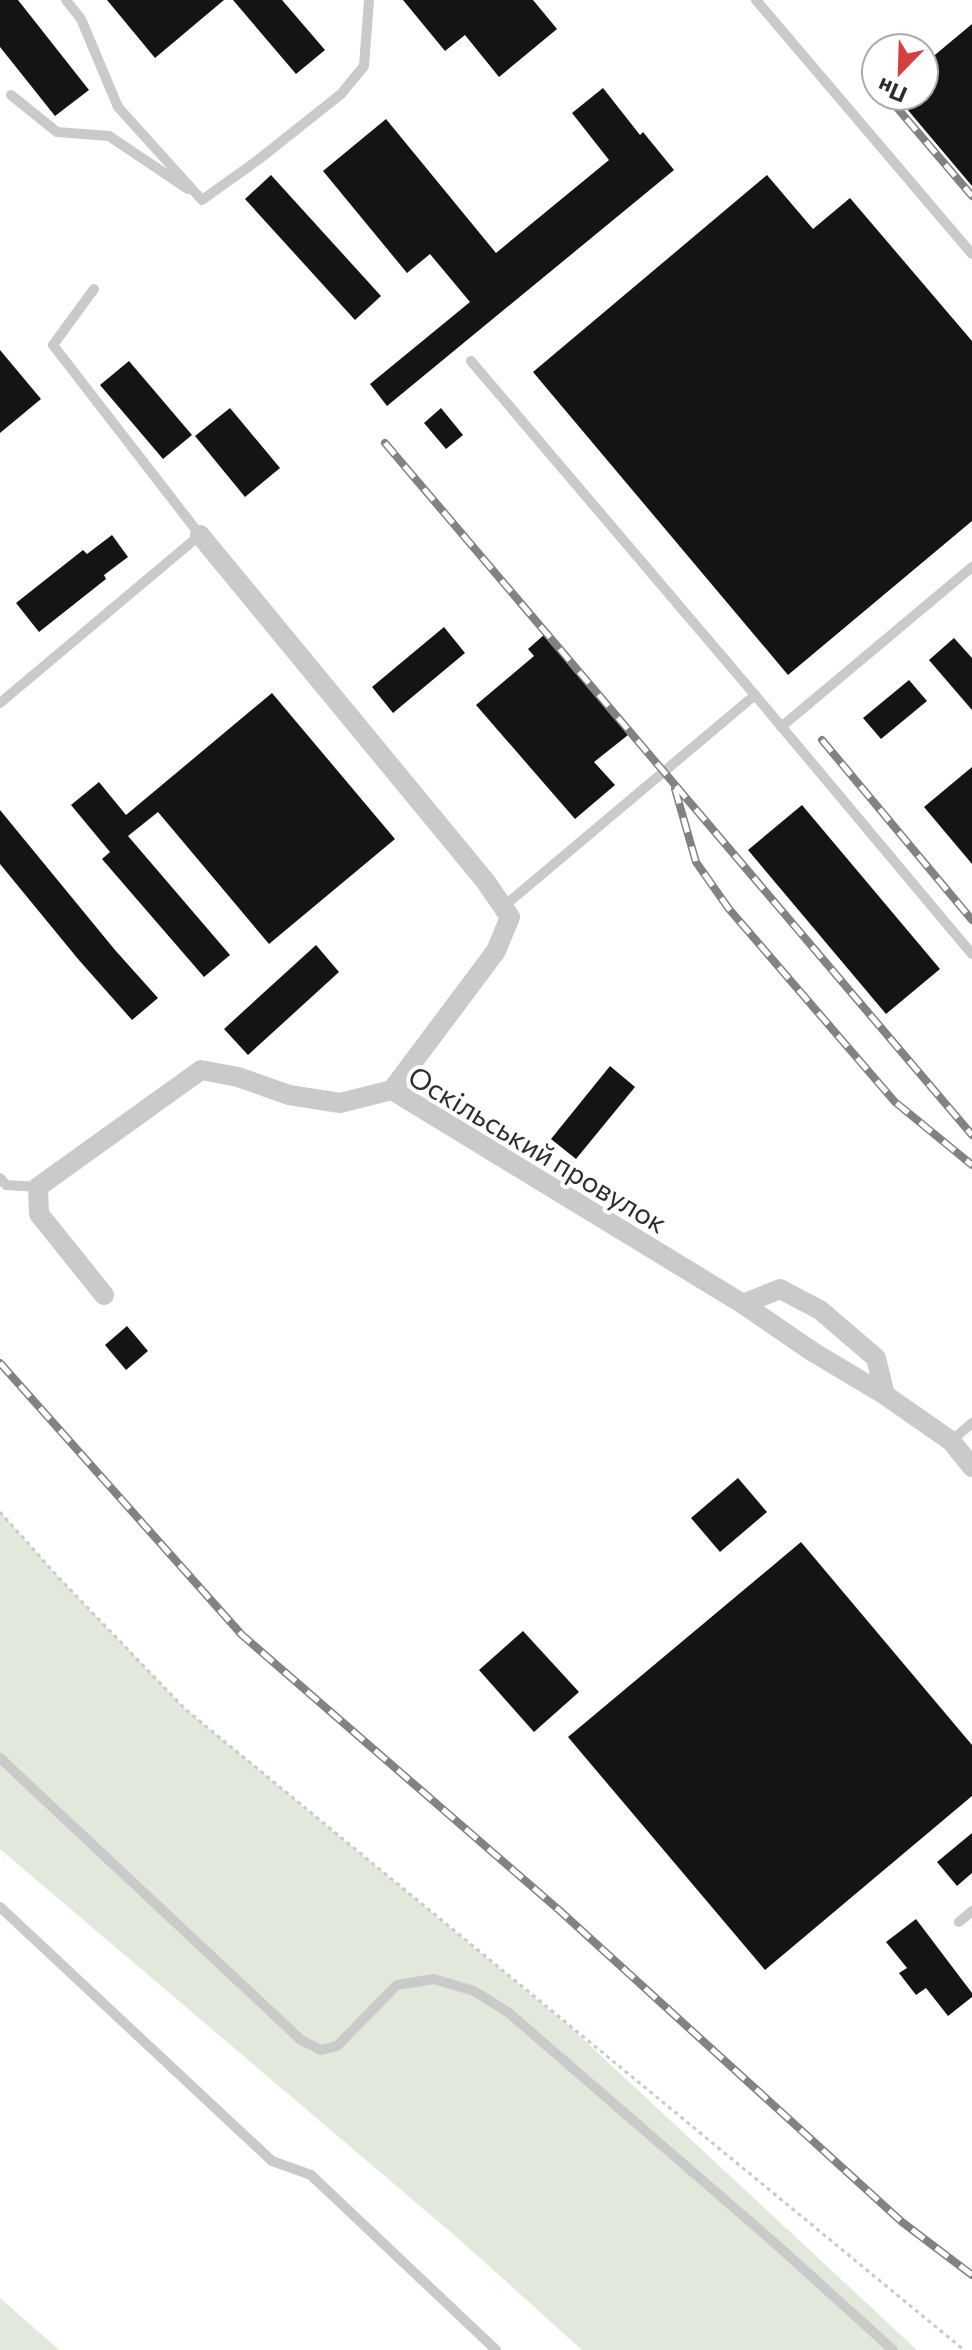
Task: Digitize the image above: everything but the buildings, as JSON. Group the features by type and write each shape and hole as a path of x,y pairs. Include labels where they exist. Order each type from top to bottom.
{"street":[{"path":"200,535 486,882 510,917 496,951 392,1090"},
{"name":"Оскільський провулок","path":"38,1187 201,1070 238,1077 289,1095 340,1103 392,1090 743,1304 813,1352 885,1395 951,1441 972,1467"},
{"path":"38,1187 39,1214 104,1295"},
{"path":"743,1304 780,1289 820,1310 876,1358 885,1395"}],"lane":[{"path":"66,0 81,19 118,107 202,200"},
{"path":"202,200 341,94 364,66 369,0"},
{"path":"756,0 972,254"},
{"path":"11,95 57,132 109,136 202,200"},
{"path":"0,703 200,535 53,345 94,289"},
{"path":"471,361 972,954"},
{"path":"781,727 972,567"},
{"path":"503,907 755,695"},
{"path":"0,1178 6,1185 38,1187"},
{"path":"951,1441 972,1423"},
{"path":"0,1758 301,2040 321,2050 337,2046 397,1985 434,1979 474,1991 509,2013 893,2350"},
{"path":"0,1907 272,2161 311,2175 496,2350"},
{"path":"959,1922 972,1911"}],"path":[{"path":"0,1512 185,1709 964,2350"}],"shaded area":[{"path":"0,1512 185,1709 569,2026 917,2350 582,2350 460,2240 0,1849"},
{"path":"0,2298 59,2350 0,2350"}],"railway":[{"path":"901,112 972,196"},
{"path":"385,443 972,1135"},
{"path":"822,740 972,920"},
{"path":"675,789 696,862 729,909 895,1102 972,1165"},
{"path":"0,1363 242,1635 559,1910 902,2222 972,2275"}]}
